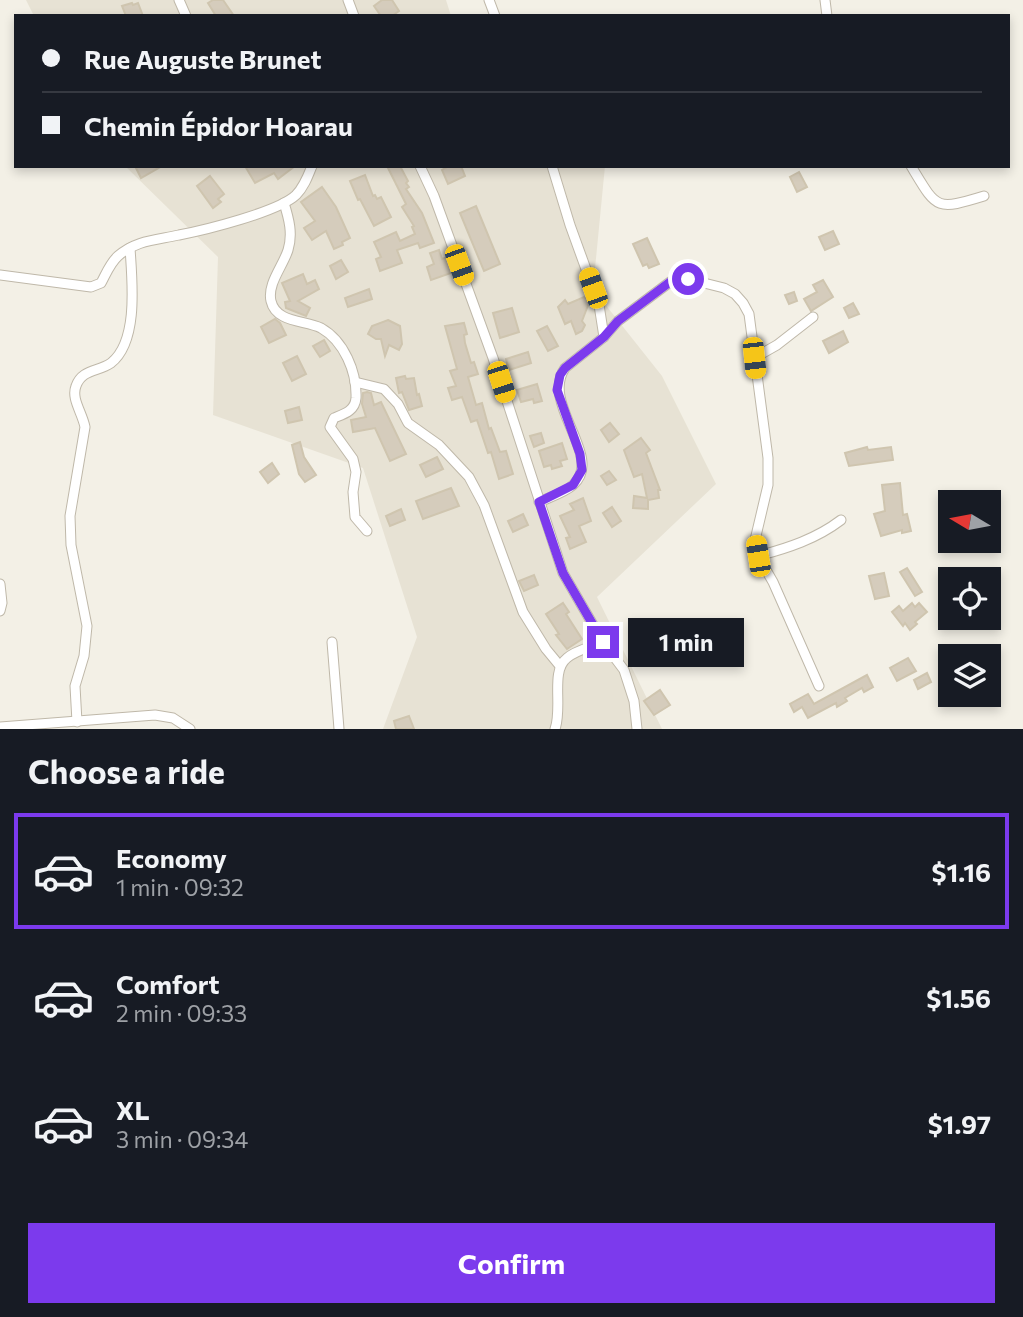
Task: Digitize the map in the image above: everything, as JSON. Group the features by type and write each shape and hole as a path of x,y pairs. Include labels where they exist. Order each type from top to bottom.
{"street":[{"path":"0,275 91,287 101,283 110,265 130,248 147,240 178,236 237,220 284,202 297,194 311,168"},
{"path":"421,168 434,196 493,358 563,573 603,642 624,670 634,701 637,729"},
{"path":"553,168 599,305 604,337"},
{"path":"912,168 929,196 939,204 949,206 984,197"},
{"path":"284,202 290,224 289,247 270,291 273,306 284,317 321,328 334,337 343,349 355,382 354,406 345,414 334,418 330,427 353,459 356,471 353,492 355,517 367,531"},
{"path":"77,722 75,686 84,656 87,626 71,545 70,516 85,427 74,395 80,378 87,372 103,368 113,361 127,338 133,287 130,248"},
{"path":"539,502 566,489 579,478 582,462 559,397 558,382 565,368 604,337 618,321 670,282 688,279 724,288 743,303 749,314 768,458 768,485 755,540 758,556 773,582 819,685"},
{"path":"754,358 777,345 813,317"},
{"path":"355,382 384,389 398,404 408,423 439,445 469,477 484,505 523,612 560,666"},
{"path":"758,556 799,544 842,520"},
{"path":"0,584 0,611"},
{"path":"332,642 339,729"},
{"path":"555,729 560,705 557,680 560,666 571,655 603,642"},
{"path":"0,727 155,715 173,718 190,729"}],"shaded area":[{"path":"26,0 446,0 450,14 33,14"},
{"path":"127,168 605,168 593,289 662,376 716,484 597,597 662,729 383,729 417,637 363,468 213,415 218,257"}],"building":[{"path":"223,0 233,14 215,14 208,3"},
{"path":"382,0 392,0 399,11 395,14 380,14 374,6"},
{"path":"138,3 142,14 125,14 122,6"},
{"path":"136,168 158,168 141,178"},
{"path":"246,168 292,168 278,179 274,173 255,183"},
{"path":"388,168 401,168 408,181 406,183 409,187 406,189 422,213 434,243 420,248 418,243 397,250 402,263 380,271 376,259 381,257 374,242 396,232 400,241 415,234 412,227 414,226 402,207 406,204"},
{"path":"462,168 465,176 448,184 442,170"},
{"path":"799,172 807,187 797,192 790,177"},
{"path":"365,175 373,196 377,199 381,197 391,217 374,226 350,181"},
{"path":"210,176 224,194 218,199 221,202 213,208 197,186"},
{"path":"322,187 336,207 350,238 334,249 326,231 312,240 304,228 315,221 301,202"},
{"path":"476,206 500,264 484,271 460,213"},
{"path":"833,231 839,244 825,250 819,237"},
{"path":"647,238 659,264 649,268 647,264 643,266 633,244"},
{"path":"439,250 442,259 448,257 454,272 431,280 427,267 434,264 430,253"},
{"path":"341,260 348,272 336,279 330,266"},
{"path":"303,274 307,284 315,280 319,289 298,301 310,308 306,316 286,308 285,302 290,301 282,283"},
{"path":"823,280 833,297 811,311 804,299 817,292 813,285"},
{"path":"369,289 372,299 348,307 345,298"},
{"path":"794,292 797,301 789,304 785,295"},
{"path":"584,297 590,300 582,321 585,325 582,331 576,334 571,321 565,324 558,307 565,300 568,304"},
{"path":"853,303 859,314 849,318 844,308"},
{"path":"512,308 519,332 500,338 493,313"},
{"path":"275,319 286,335 269,343 261,327"},
{"path":"388,320 400,326 402,344 399,350 389,345 385,356 381,339 368,334 372,326"},
{"path":"464,323 467,334 464,335 465,343 471,363 474,362 478,374 468,377 476,405 482,403 489,429 491,428 500,452 506,451 513,474 499,479 477,420 471,422 462,397 452,400 448,388 456,386 450,371 457,369 445,326"},
{"path":"547,326 558,346 548,351 537,331"},
{"path":"843,331 848,342 829,353 823,341"},
{"path":"324,340 330,351 320,357 313,346"},
{"path":"528,352 531,363 509,370 506,359"},
{"path":"297,356 306,374 292,381 283,363"},
{"path":"405,376 406,379 414,378 422,406 409,410 402,392 399,393 396,378"},
{"path":"537,384 542,401 534,403 533,399 521,402 517,390"},
{"path":"363,393 371,393 374,405 381,402 406,454 390,461 375,428 353,432 351,420 366,417 362,404"},
{"path":"299,407 302,420 288,423 285,411"},
{"path":"610,423 619,434 609,442 601,430"},
{"path":"541,433 544,443 534,447 530,436"},
{"path":"641,438 650,450 646,453 660,490 659,498 648,500 648,509 633,508 634,496 647,498 642,474 634,477 624,450"},
{"path":"300,442 304,457 316,475 305,482 299,474 292,445"},
{"path":"562,443 567,459 560,461 562,466 552,469 551,465 544,467 539,451"},
{"path":"867,447 868,450 891,447 893,460 849,466 845,453"},
{"path":"437,457 443,469 426,477 420,465"},
{"path":"272,463 279,474 268,483 260,472"},
{"path":"609,471 616,480 607,485 601,476"},
{"path":"900,483 903,515 907,514 911,531 902,533 902,530 881,536 874,514 885,511 882,485"},
{"path":"451,488 459,506 423,519 416,501"},
{"path":"583,498 591,521 579,526 586,542 570,549 566,538 570,537 560,516 574,510 570,504"},
{"path":"612,507 621,521 612,527 603,513"},
{"path":"401,509 405,520 390,526 386,516"},
{"path":"523,514 528,525 513,532 508,521"},
{"path":"907,568 922,592 915,596 900,572"},
{"path":"884,573 889,596 875,599 869,576"},
{"path":"534,575 538,585 524,591 519,581"},
{"path":"563,603 569,612 566,614 582,639 567,649 556,635 559,634 546,614"},
{"path":"912,603 915,607 919,603 927,612 910,630 905,623 903,626 892,612 899,606 903,611"},
{"path":"908,658 916,671 897,681 890,668"},
{"path":"927,673 931,682 918,689 914,680"},
{"path":"867,675 873,687 864,692 862,688 845,698 847,701 837,707 836,703 808,718 802,707 794,712 790,704 808,694 814,704"},
{"path":"660,690 670,705 654,715 644,701"},
{"path":"409,716 414,729 396,729 394,721"}],"route":[{"path":"603,642 563,573 539,502 573,485 582,470 580,454 557,390 558,382 565,368 604,337 618,321 670,282 688,279"}]}
